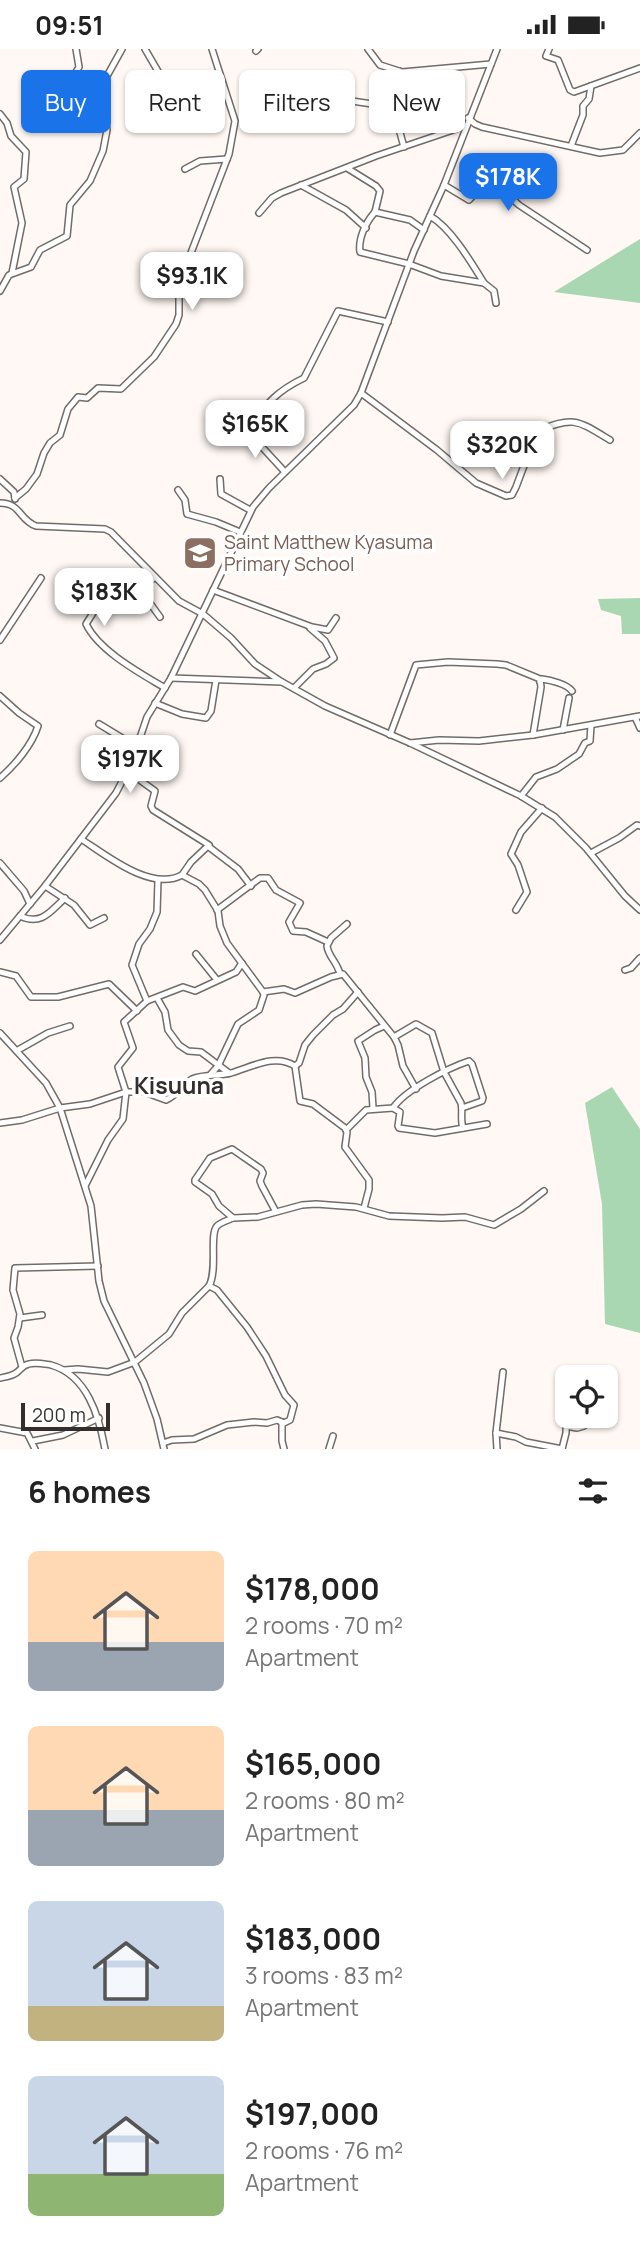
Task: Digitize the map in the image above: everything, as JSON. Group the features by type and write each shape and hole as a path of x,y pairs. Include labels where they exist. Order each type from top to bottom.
{"street":[{"path":"76,49 77,70"},
{"path":"111,70 121,49"},
{"path":"145,49 157,70"},
{"path":"0,503 13,501 26,489 37,474 50,443 60,435 68,409 78,397 86,398 98,388 121,389 154,357 176,324 179,315 179,287 227,159 235,121 212,49"},
{"path":"368,49 380,65 396,70"},
{"path":"0,940 116,793 129,769 147,717 172,678 250,510 354,405 361,393 497,49"},
{"path":"549,49 546,56 558,60 572,91 640,68"},
{"path":"433,70 491,64"},
{"path":"571,146 583,115 583,106 589,99 591,86"},
{"path":"0,114 7,123 11,136 26,152 24,179 14,187 22,223 12,273 0,291"},
{"path":"468,118 477,126 600,153 623,150 640,133"},
{"path":"259,213 272,198 301,185 466,126"},
{"path":"12,273 31,268 40,250 67,236 70,205 90,181 107,133"},
{"path":"400,133 404,147"},
{"path":"185,169 200,161 227,159"},
{"path":"347,168 380,191 375,212 360,239 360,252 410,264 441,276 484,283"},
{"path":"301,185 346,210 366,228"},
{"path":"444,185 469,199 479,189 490,185 587,250"},
{"path":"375,212 410,220 424,230"},
{"path":"430,216 440,222 484,283 494,291 496,303"},
{"path":"285,473 250,434 250,427 271,400 290,383 304,378 338,311 388,322"},
{"path":"361,393 476,483 506,496 512,495 516,487 537,431 569,421 590,428 610,440"},
{"path":"0,479 14,492 13,501 27,522 36,526 105,529 111,532 179,601 203,614 247,656 282,682 324,706 410,743 542,808 555,817 591,853 625,896 640,910"},
{"path":"220,479 219,493 250,510"},
{"path":"178,490 185,500 187,514 240,532"},
{"path":"155,577 125,602 100,594 86,627 114,654 165,688"},
{"path":"0,640 41,578"},
{"path":"139,588 160,617"},
{"path":"213,590 308,626 328,630 336,618"},
{"path":"294,688 313,669 334,658 325,641 308,626"},
{"path":"390,735 418,664 448,662 506,666 538,677 541,687 533,735"},
{"path":"172,678 282,682"},
{"path":"155,702 182,714 206,718 211,711 216,680"},
{"path":"540,682 547,680 569,687 572,691"},
{"path":"0,696 38,726 34,737 0,778"},
{"path":"563,730 569,698"},
{"path":"410,743 439,740 479,741 533,735 637,716 640,728"},
{"path":"99,723 127,741 138,744"},
{"path":"605,723 610,725 610,730"},
{"path":"520,796 536,777 557,769 579,754 584,743 590,741 591,725"},
{"path":"129,769 155,790 156,795 151,806 153,810 238,869 251,886"},
{"path":"516,910 527,892 519,865 511,853 523,829 542,808"},
{"path":"591,853 637,825 640,826"},
{"path":"81,839 125,867 158,880 182,875 191,862 209,847"},
{"path":"0,863 24,891 30,904"},
{"path":"182,875 199,884 217,910 227,943 263,992 260,1010 238,1024 218,1066 209,1075"},
{"path":"217,910 260,879 270,879 276,890 300,903 289,922 293,930 328,941"},
{"path":"147,1001 138,976 132,968 139,944 158,912 158,880"},
{"path":"45,886 78,909 90,925 104,918"},
{"path":"20,916 34,921 46,916 65,898"},
{"path":"340,974 337,963 328,950 328,941 347,923"},
{"path":"196,954 217,980"},
{"path":"625,970 631,968 640,958"},
{"path":"85,1186 108,1140 123,1119 126,1091 118,1067 133,1048 124,1023 147,1001 183,987 195,991 236,972 242,963"},
{"path":"0,972 16,976 31,997 63,997 109,984 137,1011"},
{"path":"263,992 284,989 295,993 343,974 394,1037 403,1066 416,1089"},
{"path":"295,1066 313,1035 358,992"},
{"path":"157,998 165,1012 169,1030 179,1045 188,1051 201,1052 229,1073"},
{"path":"394,1037 416,1024 432,1033 444,1072 462,1108 460,1116 463,1128"},
{"path":"18,1050 48,1033 70,1026"},
{"path":"373,1108 365,1058 358,1041 384,1026"},
{"path":"0,1033 46,1083 60,1108 92,1206 97,1266 104,1301 152,1402 163,1446 172,1440 194,1439 227,1426 277,1420 284,1423 290,1420 294,1405 285,1395 266,1356 217,1290 209,1286"},
{"path":"0,1123 22,1120 60,1108 90,1104 126,1091 144,1092 166,1100 191,1080 266,1062 283,1061 295,1066"},
{"path":"393,1108 400,1098 466,1062 472,1063 483,1098 482,1101 462,1108"},
{"path":"295,1066 298,1099 313,1104 346,1130"},
{"path":"364,1208 369,1181 345,1147 346,1130 361,1113 373,1108 393,1108 400,1112 399,1128 435,1133 487,1124"},
{"path":"233,1218 219,1206 212,1194 195,1182 210,1158 230,1149 261,1168 263,1173 260,1181 276,1212"},
{"path":"64,1370 108,1372 135,1362 169,1334 182,1313 209,1286 214,1270 212,1235 217,1226 233,1218 258,1216 302,1205 348,1205 389,1216 465,1217 494,1225 544,1191"},
{"path":"22,1367 14,1338 20,1318 13,1290 15,1268 97,1266"},
{"path":"20,1318 42,1315"},
{"path":"0,1378 15,1374 31,1363 64,1370 77,1379 99,1418 104,1449"},
{"path":"498,1449 496,1433 503,1372"},
{"path":"33,1441 63,1435 99,1418"},
{"path":"282,1422 284,1449"},
{"path":"0,1428 24,1431 36,1449"},
{"path":"496,1433 562,1449 566,1428"},
{"path":"328,1449 333,1436"}],"green space":[{"path":"640,239 640,303 554,292"},
{"path":"640,598 640,634 622,634 621,616 601,610 598,599"},
{"path":"612,1087 640,1129 640,1333 605,1324 602,1204 585,1103"}],"place":[{"name":"Saint Matthew Kyasuma Primary School","path":"200,553"}],"district":[{"name":"Kisuuna","path":"179,1086"}]}
